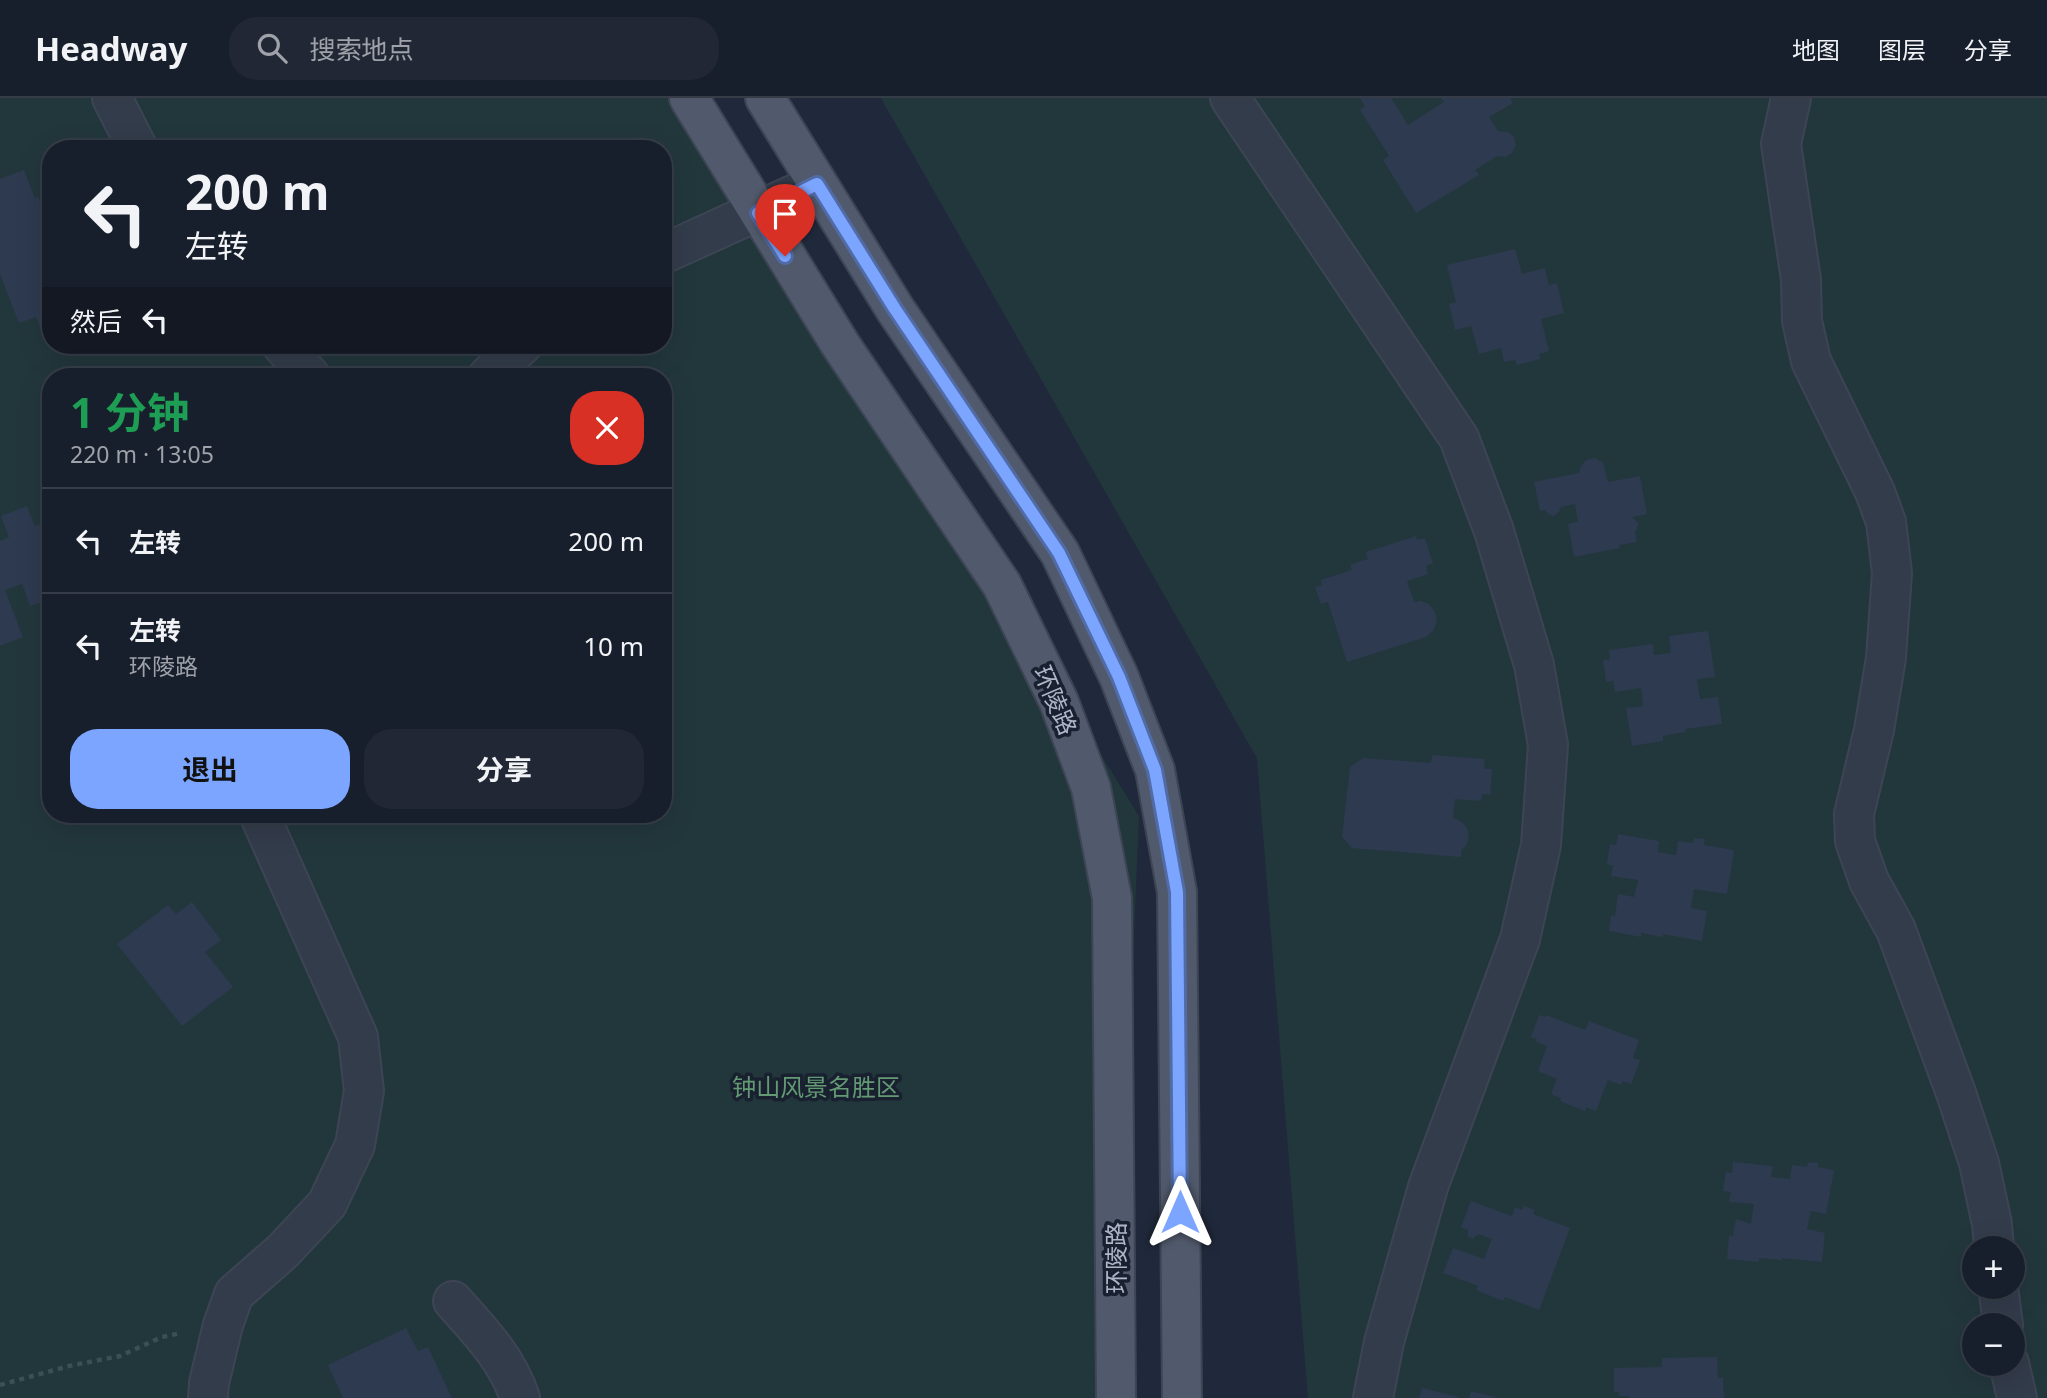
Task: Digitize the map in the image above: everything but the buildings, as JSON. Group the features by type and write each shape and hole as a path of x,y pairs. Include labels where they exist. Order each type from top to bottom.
{"main road":[{"name":"环陵路","path":"689,98 841,344 1002,585 1059,702 1091,788 1112,898 1116,1398"},
{"path":"765,98 895,309 1059,553 1119,677 1155,770 1177,892 1181,1398"}],"lane":[{"path":"111,98 133,140"},
{"path":"1230,98 1459,438 1494,531 1534,665 1548,745 1541,845 1520,939 1428,1186 1384,1342 1373,1398"},
{"path":"1791,98 1781,144 1801,280 1802,321 1811,361 1875,492 1886,522 1892,573 1886,658 1874,730 1854,814 1855,841 1869,881 1896,930 1956,1093 1979,1163 1993,1236"},
{"path":"672,250 817,184"},
{"path":"290,354 303,368"},
{"path":"497,368 512,354"},
{"path":"208,1398 223,1325 234,1294 283,1251 327,1204 355,1145 364,1091 358,1038 263,823"},
{"path":"453,1301 494,1347 514,1380 520,1398"},
{"path":"2012,1376 2017,1398"}],"path":[{"path":"0,1385 69,1366 120,1356 162,1337 223,1325"}],"green space":[{"name":"钟山风景名胜区","path":"0,98 691,98 1139,816 1114,1398 0,1398"},
{"path":"881,98 2047,98 2047,1398 1308,1398 1257,758"}],"route":[{"path":"785,256 758,213 817,184 895,309 1059,553 1119,677 1155,770 1177,892 1180,1212"}]}
